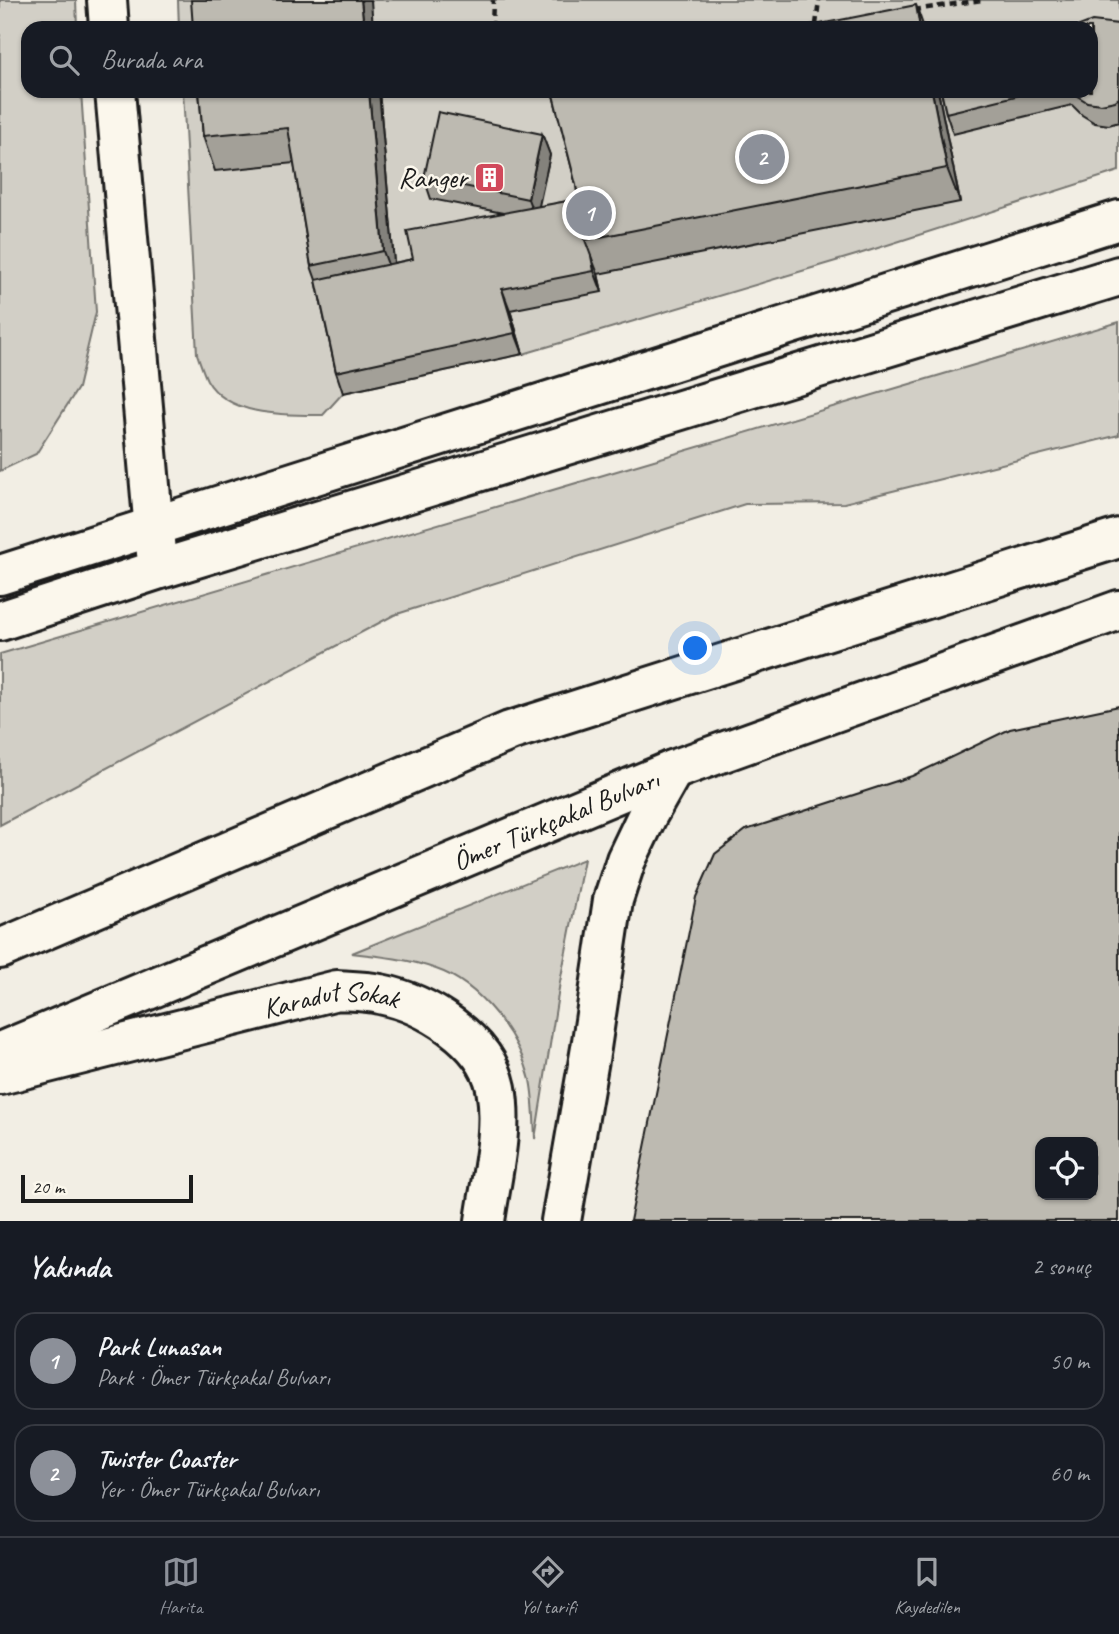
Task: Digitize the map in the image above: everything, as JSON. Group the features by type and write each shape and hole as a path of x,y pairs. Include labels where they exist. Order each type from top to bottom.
{"street":[{"path":"107,0 108,21"},
{"path":"116,98 157,570"},
{"path":"0,575 1119,220"},
{"path":"0,621 157,570 1119,276"},
{"path":"0,949 510,731 1119,538"},
{"name":"Ömer Türkçakal Bulvarı","path":"0,1052 673,770 1119,610"},
{"path":"561,1221 613,900 626,860 673,770"},
{"name":"Karadut Sokak","path":"0,1075 337,990 379,993 421,1007 455,1029 480,1055 496,1086 498,1134 485,1221"}],"path":[{"path":"492,21 493,0"},
{"path":"816,21 819,0"},
{"path":"905,12 982,0"}],"shaded area":[{"path":"0,0 76,0 77,21 21,21 21,98 81,98 96,312 78,388 36,454 0,471"},
{"path":"178,0 1119,0 1119,171 856,255 523,354 343,393 323,415 276,414 243,407 216,392 207,380 197,354 183,98 1098,98 1098,21 179,21"},
{"path":"1119,322 1119,435 844,503 745,504 394,615 0,825 0,654"},
{"path":"584,859 560,982 535,1139 532,1095 525,1063 507,1029 482,999 468,986 436,969 405,960 352,953"}],"building":[{"path":"191,0 361,0 363,21 192,21"},
{"path":"916,5 919,21 835,21"},
{"path":"1098,22 1118,24 1119,98 1101,104 1080,98 1098,98"},
{"path":"200,98 370,98 383,251 311,266 288,128 203,136"},
{"path":"554,98 933,98 947,168 585,240 576,185"},
{"path":"943,98 1007,98 946,113"},
{"name":"Ranger","path":"438,112 542,134 528,199 424,178"},
{"path":"578,199 594,271 502,289 515,333 336,372 316,280 413,259 407,231"},
{"path":"1119,706 1119,1221 630,1221 696,897 715,854 746,830 912,776 1010,729"}],"place":[{"name":"Twister Coaster","path":"762,157"},
{"name":"Ranger","path":"490,177"},
{"name":"Park Lunasan","path":"589,213"}]}
